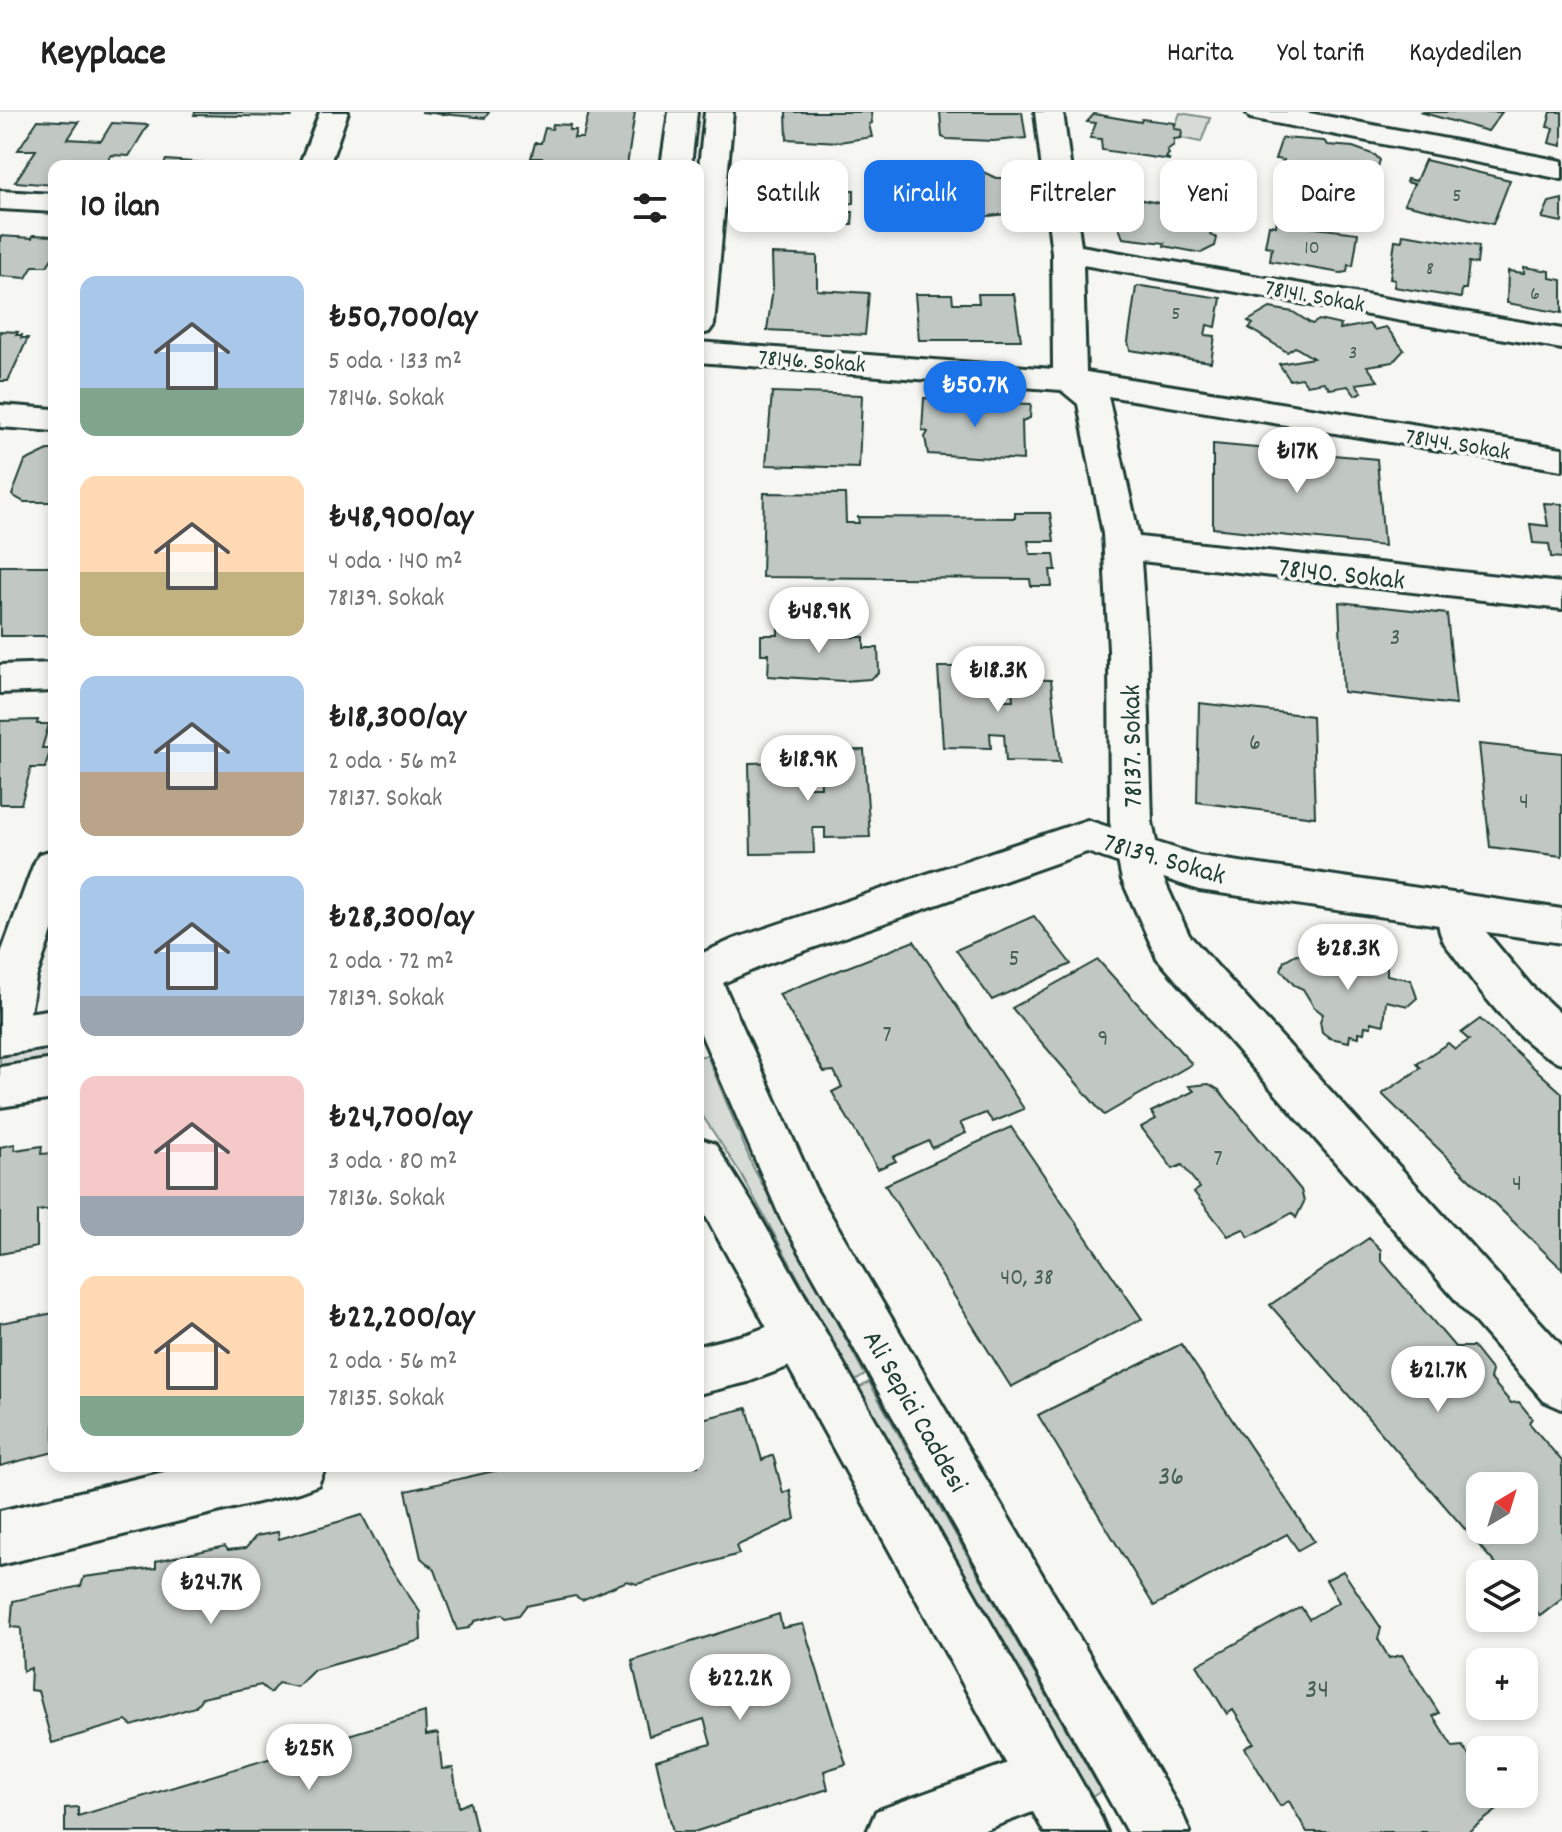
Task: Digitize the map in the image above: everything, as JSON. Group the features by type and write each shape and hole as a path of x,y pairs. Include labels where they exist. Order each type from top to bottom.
{"street":[{"path":"316,160 334,112"},
{"path":"677,160 683,112"},
{"path":"704,264 719,112"},
{"path":"1049,112 1067,253 1070,380"},
{"path":"1260,112 1562,170"},
{"path":"0,200 48,203"},
{"name":"78141. Sokak","path":"1067,253 1562,339"},
{"name":"78146. Sokak","path":"704,352 1070,380"},
{"name":"78144. Sokak","path":"1070,380 1562,459"},
{"name":"78137. Sokak","path":"1070,380 1094,400 1123,547 1131,822 1143,880 1172,946 1562,1384"},
{"path":"0,416 48,420"},
{"name":"78140. Sokak","path":"1123,547 1562,596"},
{"path":"0,679 48,677"},
{"name":"78139. Sokak","path":"711,969 1087,836 1199,873 1562,926"},
{"path":"48,883 14,978 2,1036 48,1029"},
{"path":"1460,910 1460,932 1515,999 1562,1044"},
{"name":"Ali Sepici Caddesi","path":"711,969 797,1202 1160,1832"},
{"path":"0,1087 48,1080"},
{"path":"704,1169 738,1224 1077,1832"},
{"path":"704,1369 748,1358 801,1338"},
{"path":"0,1538 274,1472"},
{"path":"897,1832 1047,1778"}],"shaded area":[{"path":"1180,113 1210,118 1201,142 1181,138 1182,130 1174,129"},
{"path":"48,1045 48,1062 0,1070 0,1053"},
{"path":"707,1055 753,1167 865,1375 855,1381 741,1174 704,1118 704,1056"},
{"path":"869,1382 1101,1791 1088,1800 859,1388"}],"building":[{"path":"195,112 293,112 291,117 194,115"},
{"path":"421,112 489,112 485,118"},
{"path":"589,112 635,112 628,160 531,158 535,143 541,143 545,128 552,129 553,124 570,125 569,130 576,130 574,138 583,138"},
{"path":"786,112 871,112 872,123 869,124 872,137 839,142 787,139"},
{"path":"940,112 1022,112 1026,138 993,141 947,139 942,137"},
{"path":"1420,112 1502,112 1488,131"},
{"path":"1551,112 1562,112 1562,146 1549,143 1553,128 1547,127"},
{"path":"1094,114 1141,122 1142,119 1175,123 1174,129 1182,130 1181,138 1174,139 1174,145 1167,150 1169,154 1166,157 1170,160 1102,150 1101,139 1090,138 1096,123 1087,122"},
{"path":"38,120 79,122 68,139 101,141 112,123 148,125 129,156 111,155 108,160 48,160 48,185 15,182 36,150 18,150"},
{"path":"1282,138 1353,147 1380,160 1284,160 1275,159"},
{"path":"1425,160 1510,180 1493,224 1404,204 1414,184 1406,182 1407,179 1416,181"},
{"path":"985,173 1001,178 1001,215 985,216"},
{"path":"848,190 854,190 854,203 848,204"},
{"path":"1562,199 1562,222 1542,218 1549,202"},
{"path":"1144,200 1160,203 1160,232 1211,232 1210,235 1217,238 1215,246 1201,253 1164,246 1165,243 1123,238 1121,232 1144,232"},
{"path":"848,212 853,212 852,225 848,225"},
{"path":"1269,225 1273,226 1273,232 1358,233 1353,266 1348,265 1347,272 1341,273 1270,261 1272,247 1265,246"},
{"path":"1403,234 1479,246 1477,264 1469,262 1466,289 1462,289 1461,298 1394,287 1395,280 1390,279 1395,240 1402,241"},
{"path":"33,235 48,236 47,266 33,266 26,278 0,276 0,236 32,238"},
{"path":"772,254 817,256 817,290 869,293 865,335 767,330 773,288"},
{"path":"1524,267 1550,271 1550,278 1562,280 1562,313 1507,303 1508,271 1524,273"},
{"path":"1136,287 1221,298 1216,327 1207,325 1205,335 1215,336 1211,362 1130,350 1128,342"},
{"path":"915,294 952,294 953,303 979,303 978,294 1014,294 1021,340 919,340"},
{"path":"1270,308 1293,312 1312,324 1319,320 1341,325 1340,329 1369,324 1374,330 1386,327 1404,350 1393,362 1367,366 1378,381 1356,384 1362,392 1355,395 1348,386 1330,389 1324,382 1307,385 1302,378 1290,380 1279,364 1313,358 1295,347 1287,352 1249,328 1253,324 1248,321"},
{"path":"0,331 18,332 16,335 28,338 8,381 0,381"},
{"path":"772,392 862,395 859,468 766,465"},
{"path":"924,398 972,401 971,412 987,413 988,402 1031,404 1030,418 1022,421 1023,460 928,454 925,437 928,432 922,430"},
{"path":"1213,444 1377,459 1384,546 1213,528"},
{"path":"48,450 48,502 24,502 12,495 25,461"},
{"path":"764,493 845,494 846,523 859,523 858,517 1015,518 1015,513 1050,513 1054,541 1028,541 1030,554 1054,554 1056,570 1050,570 1052,586 1031,586 1030,579 762,577"},
{"path":"1544,503 1562,504 1562,558 1551,557 1549,544 1533,543 1530,524 1548,526"},
{"path":"0,566 48,566 48,636 0,636"},
{"path":"1339,602 1447,614 1456,705 1343,692"},
{"path":"778,628 838,629 837,637 864,637 864,648 878,648 879,673 870,679 844,681 768,676 769,654 761,654 761,635 778,635"},
{"path":"938,667 996,667 999,700 1013,700 1011,679 1051,680 1060,762 1006,761 1004,734 990,733 991,748 943,747"},
{"path":"1199,703 1312,716 1315,817 1197,802"},
{"path":"38,720 37,724 48,724 42,748 48,748 45,768 31,768 21,804 0,804 0,721"},
{"path":"1479,744 1562,753 1562,856 1490,847"},
{"path":"864,750 870,837 825,838 825,828 813,828 814,853 751,854 749,763 800,762 801,787 821,787 819,751"},
{"path":"1034,916 1071,964 992,1000 956,950"},
{"path":"914,941 1024,1109 993,1122 986,1113 960,1123 966,1133 932,1148 929,1141 893,1157 896,1161 878,1169 832,1092 842,1087 834,1071 824,1072 779,994"},
{"path":"1296,954 1347,964 1348,957 1387,964 1387,975 1411,980 1417,998 1408,1006 1386,1001 1384,1025 1371,1022 1371,1027 1365,1026 1364,1033 1359,1032 1359,1037 1350,1035 1349,1042 1330,1038 1322,1032 1320,1021 1323,1014 1314,1007 1303,989 1294,985 1281,970 1284,961"},
{"path":"1098,960 1192,1064 1104,1115 1012,1008"},
{"path":"1480,1019 1562,1093 1562,1269 1382,1094 1421,1068 1417,1064 1448,1043 1455,1049 1469,1040 1461,1033"},
{"path":"1209,1084 1219,1090 1301,1190 1304,1202 1296,1218 1292,1213 1249,1237 1243,1229 1228,1236 1194,1192 1200,1188 1182,1165 1173,1169 1141,1127 1156,1119 1151,1112 1194,1091 1189,1086"},
{"path":"1011,1127 1142,1319 1011,1387 885,1185"},
{"path":"15,1144 15,1150 42,1146 41,1154 48,1153 48,1210 37,1211 37,1247 0,1254 0,1147"},
{"path":"1369,1238 1381,1250 1381,1260 1455,1347 1473,1347 1492,1371 1490,1378 1511,1403 1519,1402 1532,1418 1529,1423 1562,1461 1562,1599 1540,1616 1538,1560 1492,1560 1478,1544 1538,1544 1538,1472 1466,1472 1466,1530 1270,1305"},
{"path":"48,1314 48,1454 0,1466 0,1323"},
{"path":"1181,1344 1314,1541 1298,1550 1287,1534 1154,1606 1038,1415"},
{"path":"747,1408 762,1460 773,1455 783,1493 790,1490 795,1519 736,1546 739,1554 637,1584 627,1581 582,1600 575,1596 526,1606 519,1615 506,1618 503,1614 475,1621 469,1628 457,1630 435,1570 421,1558 406,1491 490,1472 704,1472 704,1419"},
{"path":"362,1515 387,1563 420,1612 421,1640 314,1670 297,1687 278,1683 270,1693 261,1685 202,1698 195,1707 132,1726 126,1721 52,1743 38,1691 30,1690 31,1668 23,1671 21,1628 11,1627 13,1601 81,1586 84,1577 156,1568 156,1561 225,1546 228,1550 246,1548 256,1536 278,1532 279,1539"},
{"path":"1343,1571 1381,1628 1378,1639 1389,1658 1402,1655 1439,1713 1433,1716 1453,1747 1462,1746 1466,1751 1466,1808 1500,1808 1468,1832 1307,1832 1289,1801 1280,1806 1245,1748 1254,1743 1233,1710 1227,1714 1197,1665 1301,1607 1309,1619 1339,1602 1326,1580"},
{"path":"779,1614 782,1628 803,1624 846,1764 824,1771 828,1789 694,1832 673,1832 656,1760 711,1744 704,1719 649,1736 632,1661"},
{"path":"425,1712 426,1735 438,1733 442,1769 453,1768 459,1807 470,1802 477,1832 65,1832 65,1808 78,1807 78,1816"}]}
